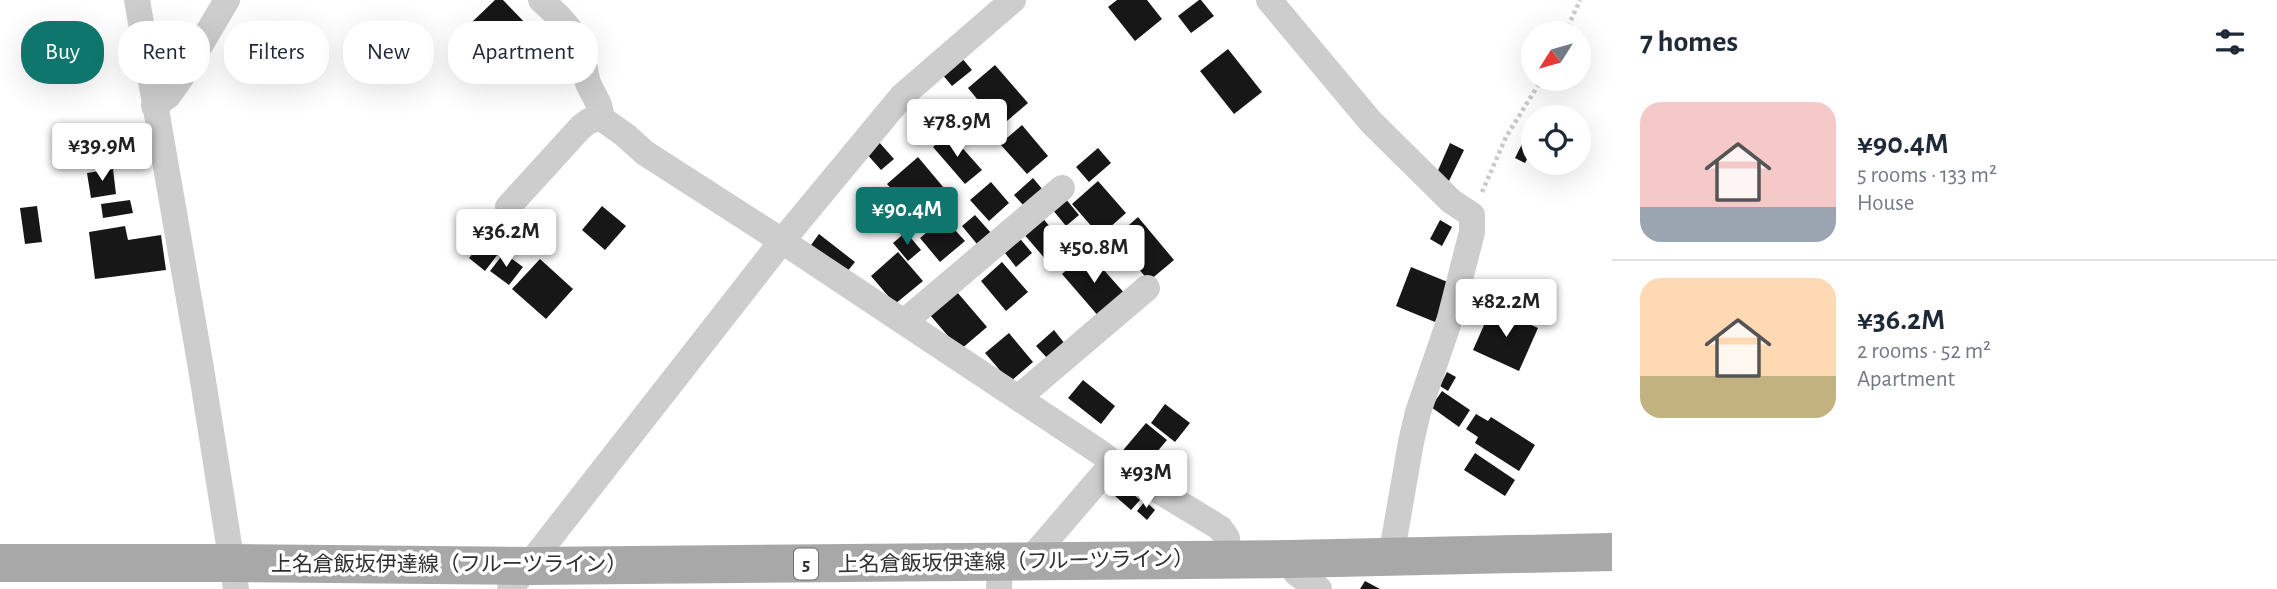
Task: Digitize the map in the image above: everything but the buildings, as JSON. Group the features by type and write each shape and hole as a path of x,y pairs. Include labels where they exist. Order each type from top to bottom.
{"main road":[{"name":"上名倉飯坂伊達線（フルーツライン）","path":"0,563 234,576 519,578 1009,571 1229,559 1612,552"}],"street":[{"path":"137,0 234,576"},
{"path":"154,106 168,96 175,86 227,0"},
{"path":"541,0 575,38 589,84 601,110 601,118"},
{"path":"519,578 782,241 902,96 1013,0"},
{"path":"1269,0 1371,122 1451,201 1472,215 1472,232 1449,322 1418,412 1391,557"},
{"path":"508,207 581,127 589,121 601,118 645,153 1019,397 1113,463 1220,528 1227,538 1229,559"},
{"path":"904,322 1062,188"},
{"path":"1019,397 1147,288"},
{"path":"1009,571 1113,463"},
{"path":"1290,559 1296,573 1318,589"}],"path":[{"path":"1570,21 1580,0"},
{"path":"1472,215 1507,137 1535,91"}]}
